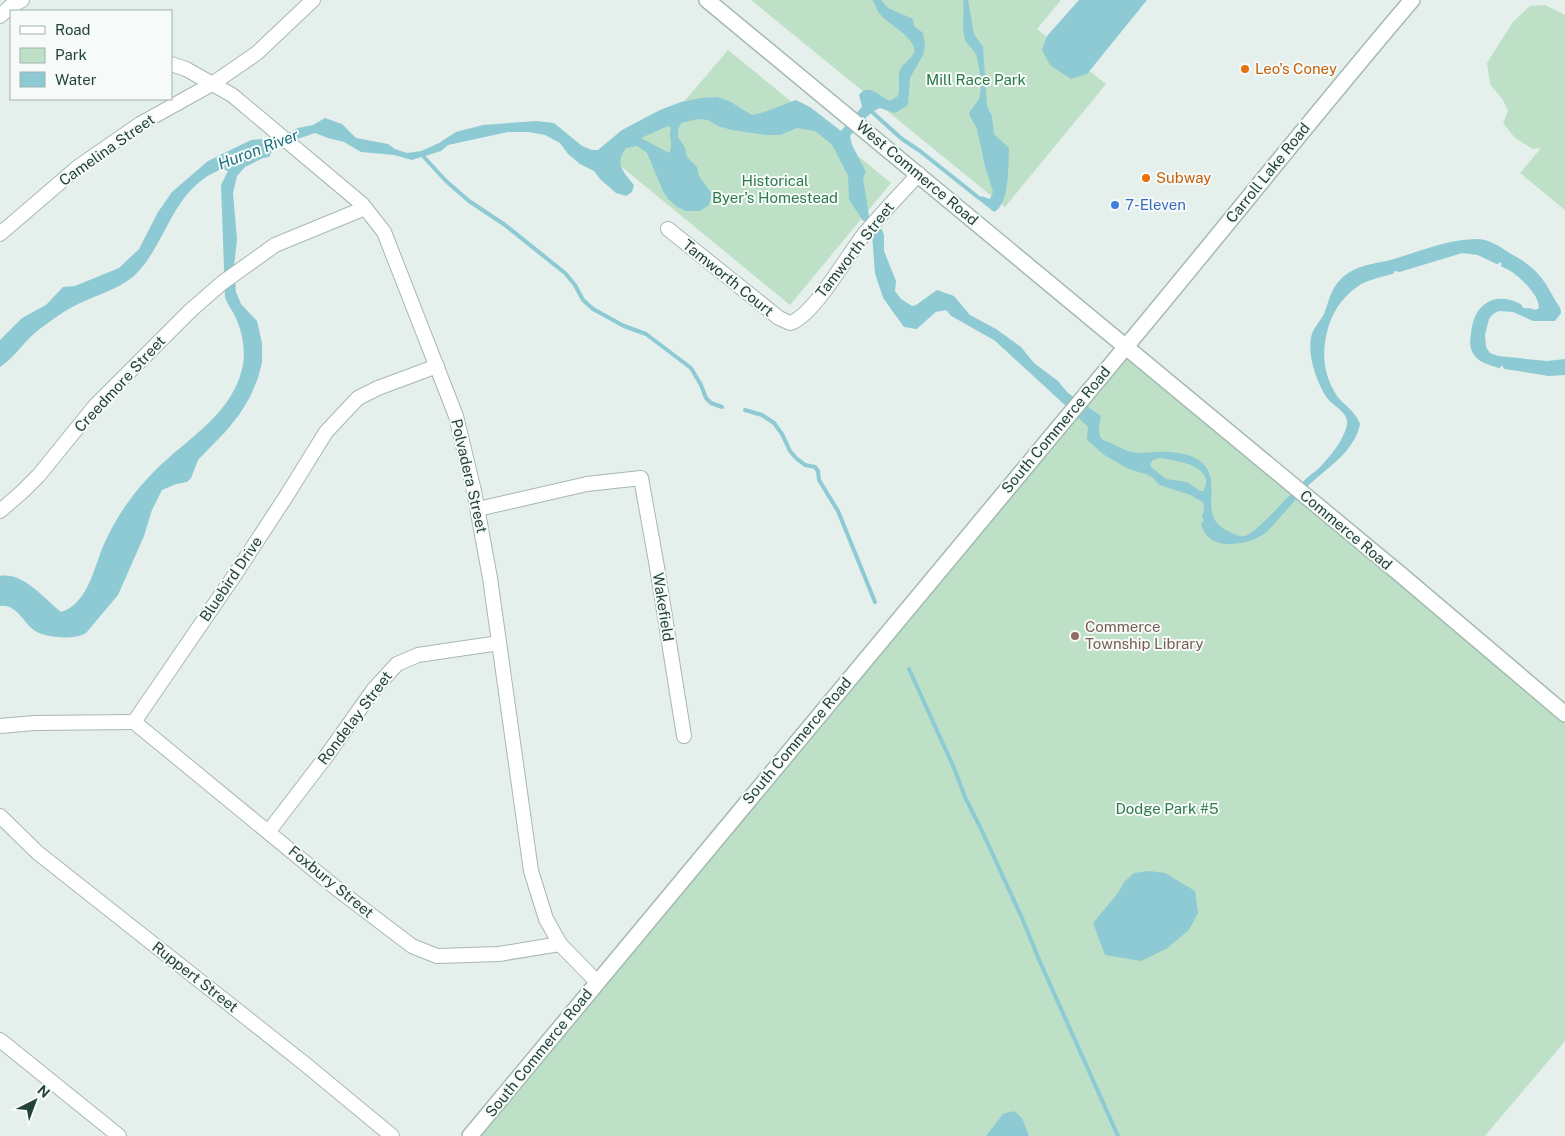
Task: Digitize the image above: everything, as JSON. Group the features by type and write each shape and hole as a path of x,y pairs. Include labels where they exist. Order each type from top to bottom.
{"street":[{"name":"Camelina Street","path":"0,234 78,167 140,124 212,84 257,53 313,0"},
{"name":"West Commerce Road","path":"707,0 1126,347"},
{"name":"Carroll Lake Road","path":"1126,347 1334,92 1412,0"},
{"path":"0,16 11,3 23,10"},
{"name":"Polvadera Street","path":"172,64 186,69 232,95 366,208 384,232 456,416 478,509 490,578 532,871 546,918 560,944 597,982"},
{"name":"Tamworth Street","path":"790,323 800,319 866,232 918,174"},
{"name":"Creedmore Street","path":"0,511 39,474 95,406 191,310 222,283 275,245 366,208"},
{"name":"Tamworth Court","path":"668,229 779,318 790,323"},
{"name":"South Commerce Road","path":"470,1136 1126,347"},
{"name":"Commerce Road","path":"1126,347 1565,714"},
{"name":"Bluebird Drive","path":"134,722 234,576 326,432 358,398 378,388 437,366"},
{"name":"Wakefield","path":"478,509 586,484 641,478 684,736"},
{"name":"Rondelay Street","path":"269,831 325,758 374,688 397,664 418,655 499,643"},
{"path":"0,726 34,722 134,722"},
{"name":"Foxbury Street","path":"134,722 341,892 412,946 437,956 499,954 560,944"},
{"name":"Ruppert Street","path":"0,816 38,853 305,1064 392,1136"},
{"path":"0,1040 119,1136"}],"green space":[{"name":"Mill Race Park","path":"751,0 1061,0 1037,29 1106,84 1005,207"},
{"path":"1545,5 1565,15 1565,210 1520,173 1541,148 1533,149 1515,138 1503,123 1508,111 1503,100 1490,84 1487,63 1513,22 1530,6"},
{"name":"Historical Byer's Homestead","path":"728,50 891,183 790,305 606,154 683,103"},
{"name":"Dodge Park #5","path":"1126,350 1565,716 1565,1041 1485,1136 477,1136"}],"water":[{"name":"Huron River","path":"872,0 881,0 888,8 913,19 914,26 923,33 925,45 923,55 910,78 908,105 895,113 880,108 875,110 850,136 852,145 866,172 863,178 869,216 882,230 884,235 884,251 896,281 895,291 901,299 912,306 937,290 954,296 970,315 996,329 1021,347 1034,363 1058,381 1068,393 1101,416 1099,426 1100,437 1103,440 1132,452 1176,453 1190,456 1202,462 1210,476 1211,503 1214,519 1220,526 1230,532 1239,536 1251,533 1320,467 1334,451 1343,436 1347,425 1346,417 1327,398 1323,391 1313,365 1310,347 1313,331 1324,314 1333,290 1343,277 1355,269 1456,241 1483,239 1492,242 1521,259 1538,273 1559,306 1561,313 1555,321 1533,321 1513,312 1499,311 1489,319 1485,335 1486,347 1490,353 1498,356 1547,361 1565,359 1565,373 1540,372 1499,366 1483,360 1474,349 1472,341 1473,325 1480,311 1485,306 1503,300 1535,312 1538,312 1542,307 1531,286 1522,277 1498,261 1473,252 1462,251 1364,281 1351,290 1332,312 1321,354 1325,375 1333,395 1349,409 1358,424 1355,434 1343,451 1298,493 1265,531 1242,541 1224,542 1210,536 1205,529 1203,523 1204,501 1191,493 1160,483 1154,476 1129,467 1105,453 1089,439 1090,428 1088,423 996,339 952,314 947,308 935,310 916,327 905,325 885,297 877,273 874,234 851,199 850,175 835,147 815,131 797,128 780,135 765,135 732,130 718,126 708,120 698,119 681,123 678,137 685,148 687,157 697,167 699,176 712,194 709,205 700,211 685,211 668,199 647,153 637,146 626,148 620,163 626,176 634,185 632,192 626,196 616,193 594,171 580,164 568,154 560,143 545,135 528,132 508,132 448,145 441,151 412,160 394,155 361,152 344,142 315,133 274,147 269,157 245,167 237,176 233,193 237,239 234,267 236,292 241,304 257,321 262,343 262,362 258,378 250,397 239,415 198,460 191,478 187,482 162,490 118,595 86,633 75,637 55,637 42,634 32,629 16,611 6,606 0,606 0,576 9,576 25,582 61,612 70,608 78,601 89,584 109,533 125,506 155,470 211,421 221,410 237,384 242,369 244,351 239,326 225,297 221,185 228,171 222,169 209,175 191,189 182,200 146,262 131,279 116,288 76,305 58,316 35,332 0,367 0,340 22,318 46,305 63,287 75,286 119,268 139,249 158,212 172,192 208,161 251,140 262,139 270,142 298,128 313,125 325,118 342,124 356,138 388,144 395,149 407,153 421,151 439,143 456,132 483,125 536,121 554,123 582,146 598,150 622,130 660,110 681,102 717,97 729,101 752,115 796,100 810,107 841,131 861,108 859,95 863,91 870,90 890,101 898,96 900,70 914,52 914,47 907,37 883,17","holes":["668,126 671,128 671,147 669,153 641,138","1159,458 1175,460 1200,470 1205,476 1206,482 1203,491 1187,482 1166,479 1151,467 1150,464 1153,460"]},
{"path":"963,0 968,0 974,34 983,47 987,106 992,116 994,134 1009,148 1006,193 999,208 994,212 979,200 981,196 990,199 993,192 977,129 969,114 979,98 981,83 976,55 966,41 964,34"},
{"path":"1079,0 1147,0 1087,74 1071,79 1050,65 1042,50 1047,36"},
{"path":"1149,871 1165,873 1195,891 1198,913 1189,930 1166,949 1141,961 1105,955 1093,923 1118,893 1124,882 1134,873"},
{"path":"1014,1111 1022,1118 1029,1136 986,1136 1003,1114"}],"waterway":[{"path":"872,112 902,139 979,198"},
{"path":"834,144 850,175 851,199 864,219"},
{"path":"423,156 446,181 469,201 505,225 565,273 575,285 583,300 593,309 624,326 646,334 691,368 706,398 711,403 722,407"},
{"path":"872,231 874,234 877,273 885,297 905,325 916,327 935,310 947,308 952,314 996,339 1070,407"},
{"path":"1399,270 1462,251 1478,253 1497,262"},
{"path":"1503,265 1522,277 1538,298 1540,310 1535,312 1528,310"},
{"path":"1305,486 1344,451 1355,434 1358,424 1353,415 1334,395 1327,381 1322,351 1328,321 1344,295 1356,285 1392,272"},
{"path":"1499,366 1482,360 1475,353 1472,343 1475,324 1482,309 1488,304 1502,301 1520,306"},
{"path":"1505,367 1549,374 1565,373"},
{"path":"745,410 762,415 774,423 796,458 805,465 815,467 818,471 819,480 838,511 875,602"},
{"path":"1075,412 1090,426 1089,439 1105,453 1129,467 1154,476 1160,483 1191,493 1205,501 1206,511 1204,517"},
{"path":"1203,524 1207,533 1221,541 1231,542 1250,539 1265,531 1299,493"},
{"path":"909,669 1118,1136"}],"place":[{"name":"Leo's Coney","path":"1245,69"},
{"name":"Subway","path":"1146,178"},
{"name":"7-Eleven","path":"1115,205"},
{"name":"Commerce Township Library","path":"1075,636"}]}
